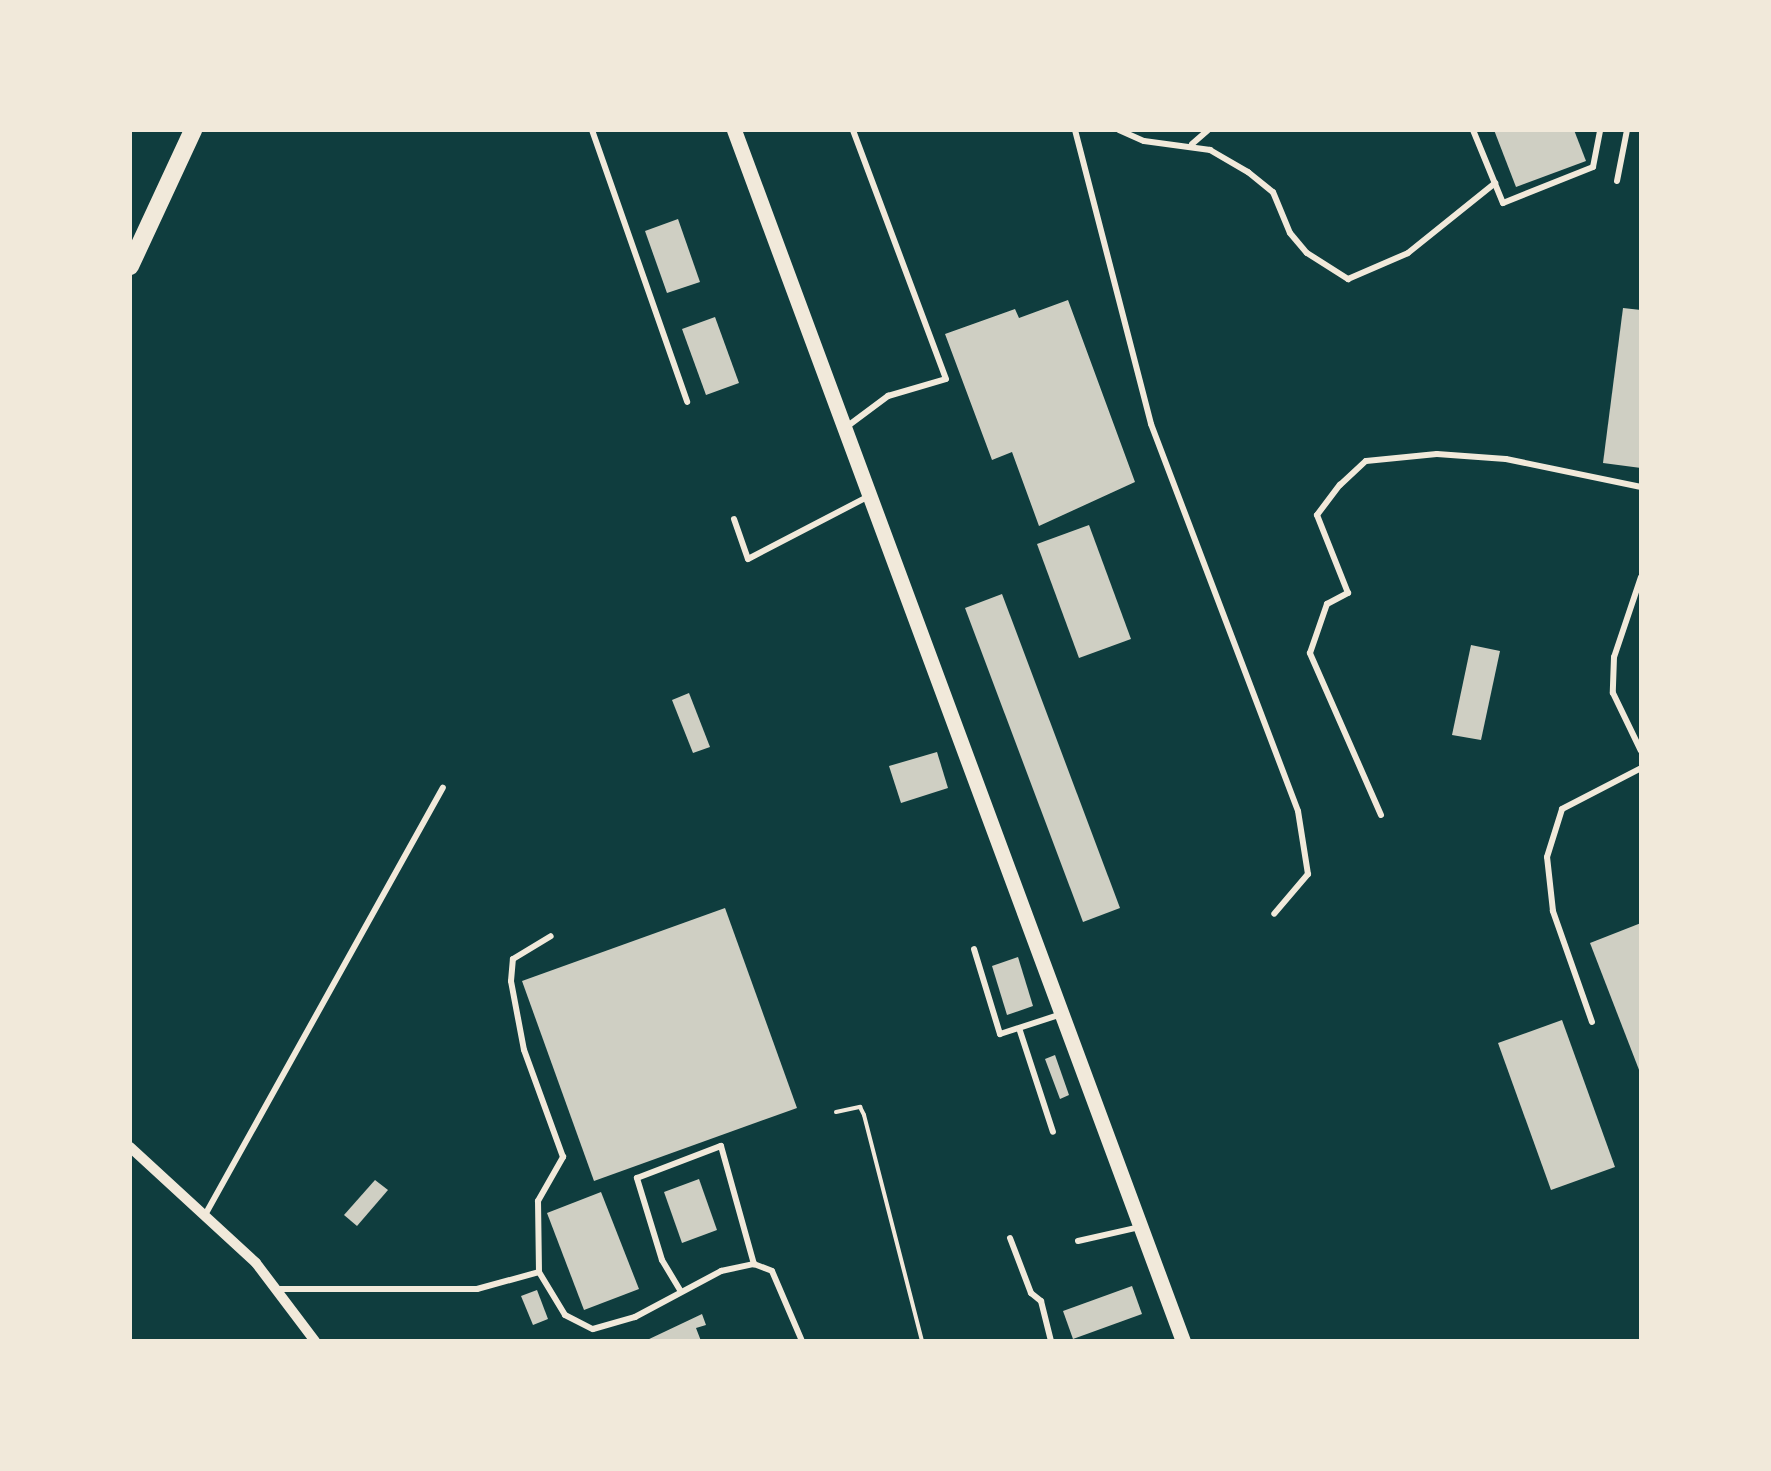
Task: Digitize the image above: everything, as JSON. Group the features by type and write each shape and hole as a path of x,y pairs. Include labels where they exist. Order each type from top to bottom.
{"main road":[{"path":"130,266 193,130"},
{"path":"734,130 1183,1341"}],"street":[{"path":"130,1147 280,1290 314,1341"}],"lane":[{"path":"592,130 687,402"},
{"path":"844,429 888,396 946,379 853,130"},
{"path":"1075,130 1151,424 1298,811 1308,874 1274,914"},
{"path":"1120,130 1144,141 1192,144 1273,192 1290,234 1348,279 1408,254 1495,184"},
{"path":"1192,144 1208,130"},
{"path":"1473,130 1503,203 1593,168 1600,130"},
{"path":"1618,181 1628,130"},
{"path":"1381,815 1310,654 1326,604 1348,593 1317,515 1340,485 1366,461 1436,454 1506,459 1641,487"},
{"path":"734,519 748,559 868,496"},
{"path":"1641,577 1614,657 1612,693 1641,751"},
{"path":"1592,1022 1553,911 1547,857 1562,808 1641,768"},
{"path":"205,1216 444,788"},
{"path":"551,936 513,958 512,981 524,1050 562,1157 538,1200 539,1272 566,1315 592,1328 635,1317 680,1290 754,1264 772,1271 802,1341"},
{"path":"974,948 1000,1034 1020,1031 1060,1014"},
{"path":"1020,1031 1053,1132"},
{"path":"680,1290 662,1260 637,1178 721,1146 754,1264"},
{"path":"1078,1241 1140,1227"},
{"path":"1010,1238 1031,1293 1041,1301 1051,1341"},
{"path":"280,1290 476,1289 539,1272"}],"path":[{"path":"836,1112 860,1107 864,1115 922,1341"}],"building":[{"path":"1494,130 1574,130 1586,161 1516,187"},
{"path":"678,219 700,282 667,293 645,231"},
{"path":"1068,300 1135,482 1039,526 1012,452 992,460 945,334 1015,309 1019,318"},
{"path":"1623,308 1641,310 1641,468 1603,463"},
{"path":"715,317 739,383 706,395 682,329"},
{"path":"1089,525 1131,639 1079,658 1037,544"},
{"path":"1002,594 1120,908 1083,922 965,608"},
{"path":"1471,645 1500,651 1481,740 1452,735"},
{"path":"689,693 710,747 693,753 672,700"},
{"path":"937,752 948,788 901,803 889,766"},
{"path":"725,908 797,1108 594,1181 522,981"},
{"path":"1641,923 1641,1075 1590,943"},
{"path":"1018,957 1033,1006 1007,1015 992,966"},
{"path":"1562,1020 1615,1167 1551,1190 1498,1043"},
{"path":"1055,1055 1069,1095 1060,1099 1045,1059"},
{"path":"699,1179 717,1230 682,1243 664,1192"},
{"path":"375,1180 388,1190 357,1226 344,1215"},
{"path":"601,1192 639,1289 584,1310 547,1213"},
{"path":"1132,1286 1142,1314 1073,1339 1063,1311"},
{"path":"537,1290 548,1319 533,1325 521,1296"},
{"path":"702,1314 706,1325 696,1328 701,1341 645,1341"}]}
